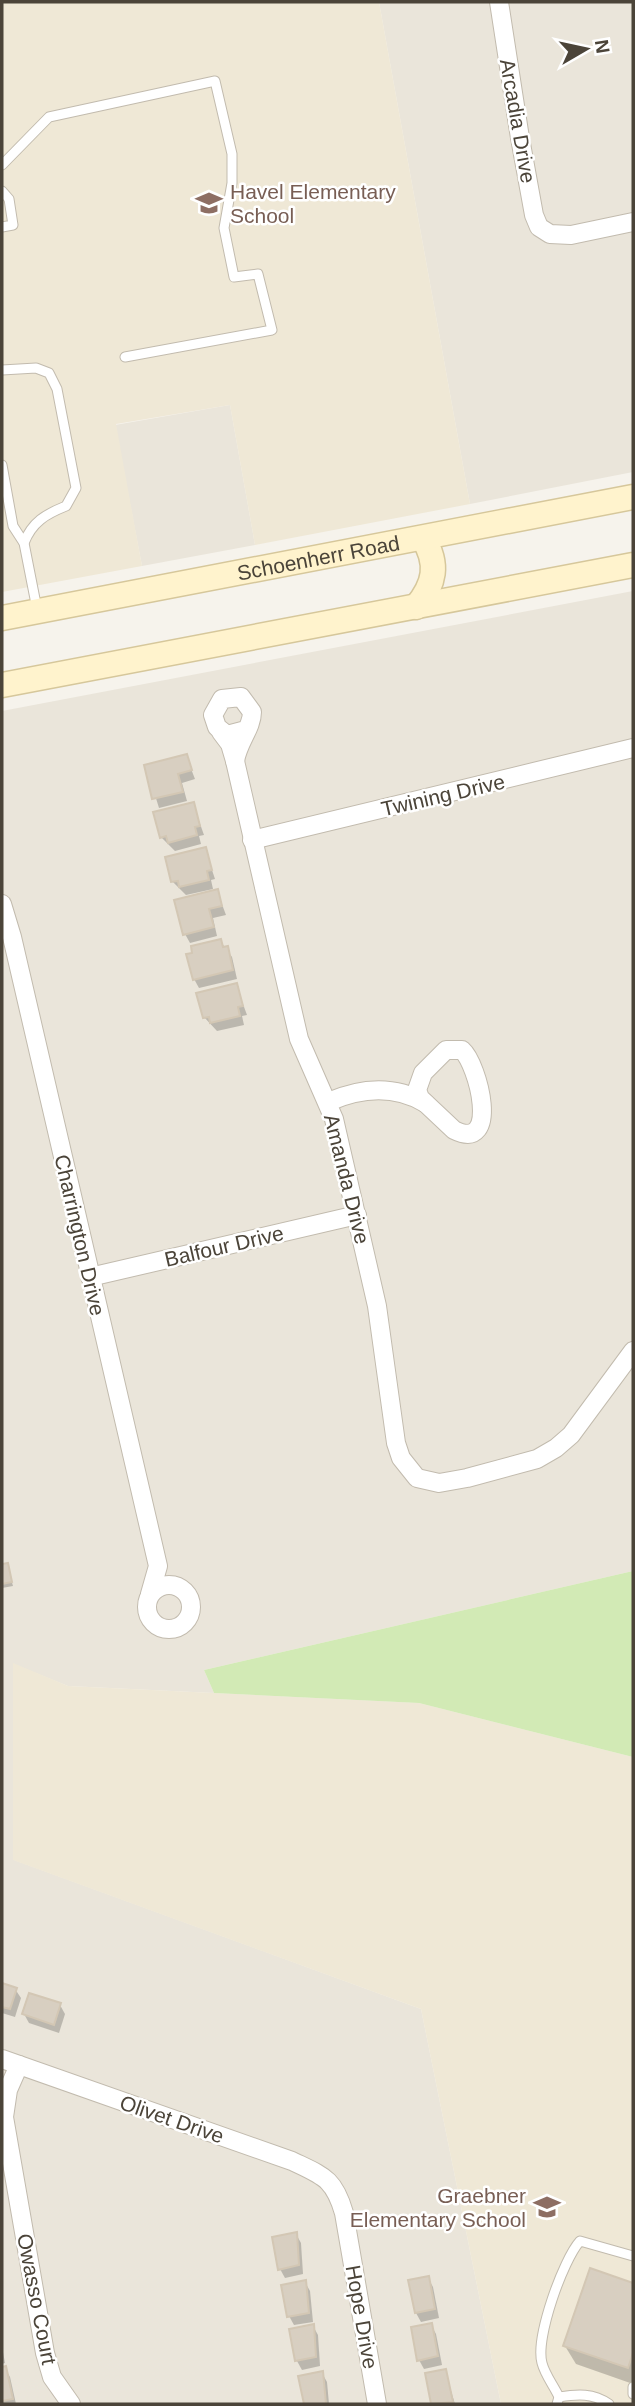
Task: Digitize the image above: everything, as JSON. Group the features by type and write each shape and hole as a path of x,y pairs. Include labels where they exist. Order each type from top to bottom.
{"main road":[{"name":"Schoenherr Road","path":"2,618 633,497"},
{"path":"415,607 428,592 434,568 433,558 423,538"},
{"path":"2,685 633,565"}],"street":[{"name":"Arcadia Drive","path":"499,2 534,215 539,227 550,233 571,235 633,222"},
{"path":"235,761 237,744 246,730 252,712 246,701 234,695 222,699 214,709 214,722 221,732 234,735 246,730"},
{"name":"Amanda Drive","path":"221,732 230,744 235,761 299,1039 308,1067 328,1102 357,1215 377,1306 396,1443 401,1458 417,1478 439,1483 537,1459 556,1448 570,1435 633,1351"},
{"name":"Twining Drive","path":"252,840 633,748"},
{"name":"Charrington Drive","path":"2,904 12,937 158,1566 146,1609 153,1622 166,1629 175,1628 185,1621 190,1608 187,1595 158,1566"},
{"path":"328,1102 362,1091 401,1092 426,1104 460,1133 480,1127 483,1116 481,1095 469,1056 462,1050 446,1050 401,1092"},
{"path":"423,1073 417,1090 426,1104"},
{"name":"Balfour Drive","path":"90,1277 357,1215"},
{"path":"150,1594 163,1586 177,1586"},
{"name":"Olivet Drive","path":"2,2059 292,2161 316,2172 337,2189"},
{"name":"Owasso Court","path":"19,2065 8,2090 4,2117 45,2353 52,2377 71,2404"},
{"name":"Hope Drive","path":"337,2189 344,2213 377,2404"}],"lane":[{"path":"2,165 49,117 215,81 232,154 232,183 224,228 234,277 258,274 272,330 125,358"},
{"path":"2,191 9,199 13,225 2,227"},
{"path":"2,370 36,368 49,373 57,389 76,488 66,506 48,513 30,527 24,543"},
{"path":"2,465 13,526 24,543 37,611"},
{"path":"609,2404 599,2397 579,2393 558,2401 542,2363 540,2346 568,2254 580,2241 633,2256"},
{"path":"633,2386 633,2394"}],"shaded area":[{"name":"Havel Elementary School","path":"2,2 379,2 470,504 255,545 230,405 116,424 142,566 2,592"},
{"path":"379,2 633,2 633,472 470,504"},
{"path":"230,405 255,545 142,566 115,425"},
{"path":"633,591 633,1571 204,1670 214,1693 68,1686 13,1664 14,1860 421,2009 501,2404 2,2404 2,711"},
{"name":"Graebner Elementary School","path":"13,1663 68,1686 419,1703 633,1757 633,2404 501,2404 421,2009 13,1860"}],"green space":[{"path":"633,1571 633,1757 419,1703 214,1693 204,1670"}],"building":[{"path":"187,754 192,770 178,774 183,792 152,799 144,765"},
{"path":"194,802 200,826 195,827 197,835 168,843 166,836 160,838 153,812"},
{"path":"206,847 212,870 207,871 209,880 179,887 178,881 171,882 165,857"},
{"path":"218,889 222,906 209,909 214,927 183,935 174,900"},
{"path":"221,939 223,947 228,946 233,970 193,980 186,954 192,953 191,946"},
{"path":"237,983 243,1006 238,1007 240,1016 210,1023 209,1017 203,1018 196,993"},
{"path":"8,1563 12,1582 2,1584 2,1564"},
{"path":"2,1983 17,1988 10,2009 2,2007"},
{"path":"29,1993 61,2003 54,2025 22,2014"},
{"path":"297,2232 299,2265 278,2270 272,2237"},
{"path":"590,2268 633,2283 633,2353 628,2368 563,2346"},
{"path":"429,2276 435,2309 415,2313 408,2280"},
{"path":"306,2280 309,2313 287,2317 281,2285"},
{"path":"432,2323 438,2356 417,2361 411,2327"},
{"path":"314,2324 316,2357 295,2361 289,2329"},
{"path":"6,2366 13,2399 2,2401 2,2367"},
{"path":"446,2369 453,2402 431,2404 425,2373"},
{"path":"323,2371 326,2404 304,2404 298,2376"}],"place":[{"name":"Havel Elementary School","path":"209,203"},
{"name":"Graebner Elementary School","path":"547,2207"}]}
